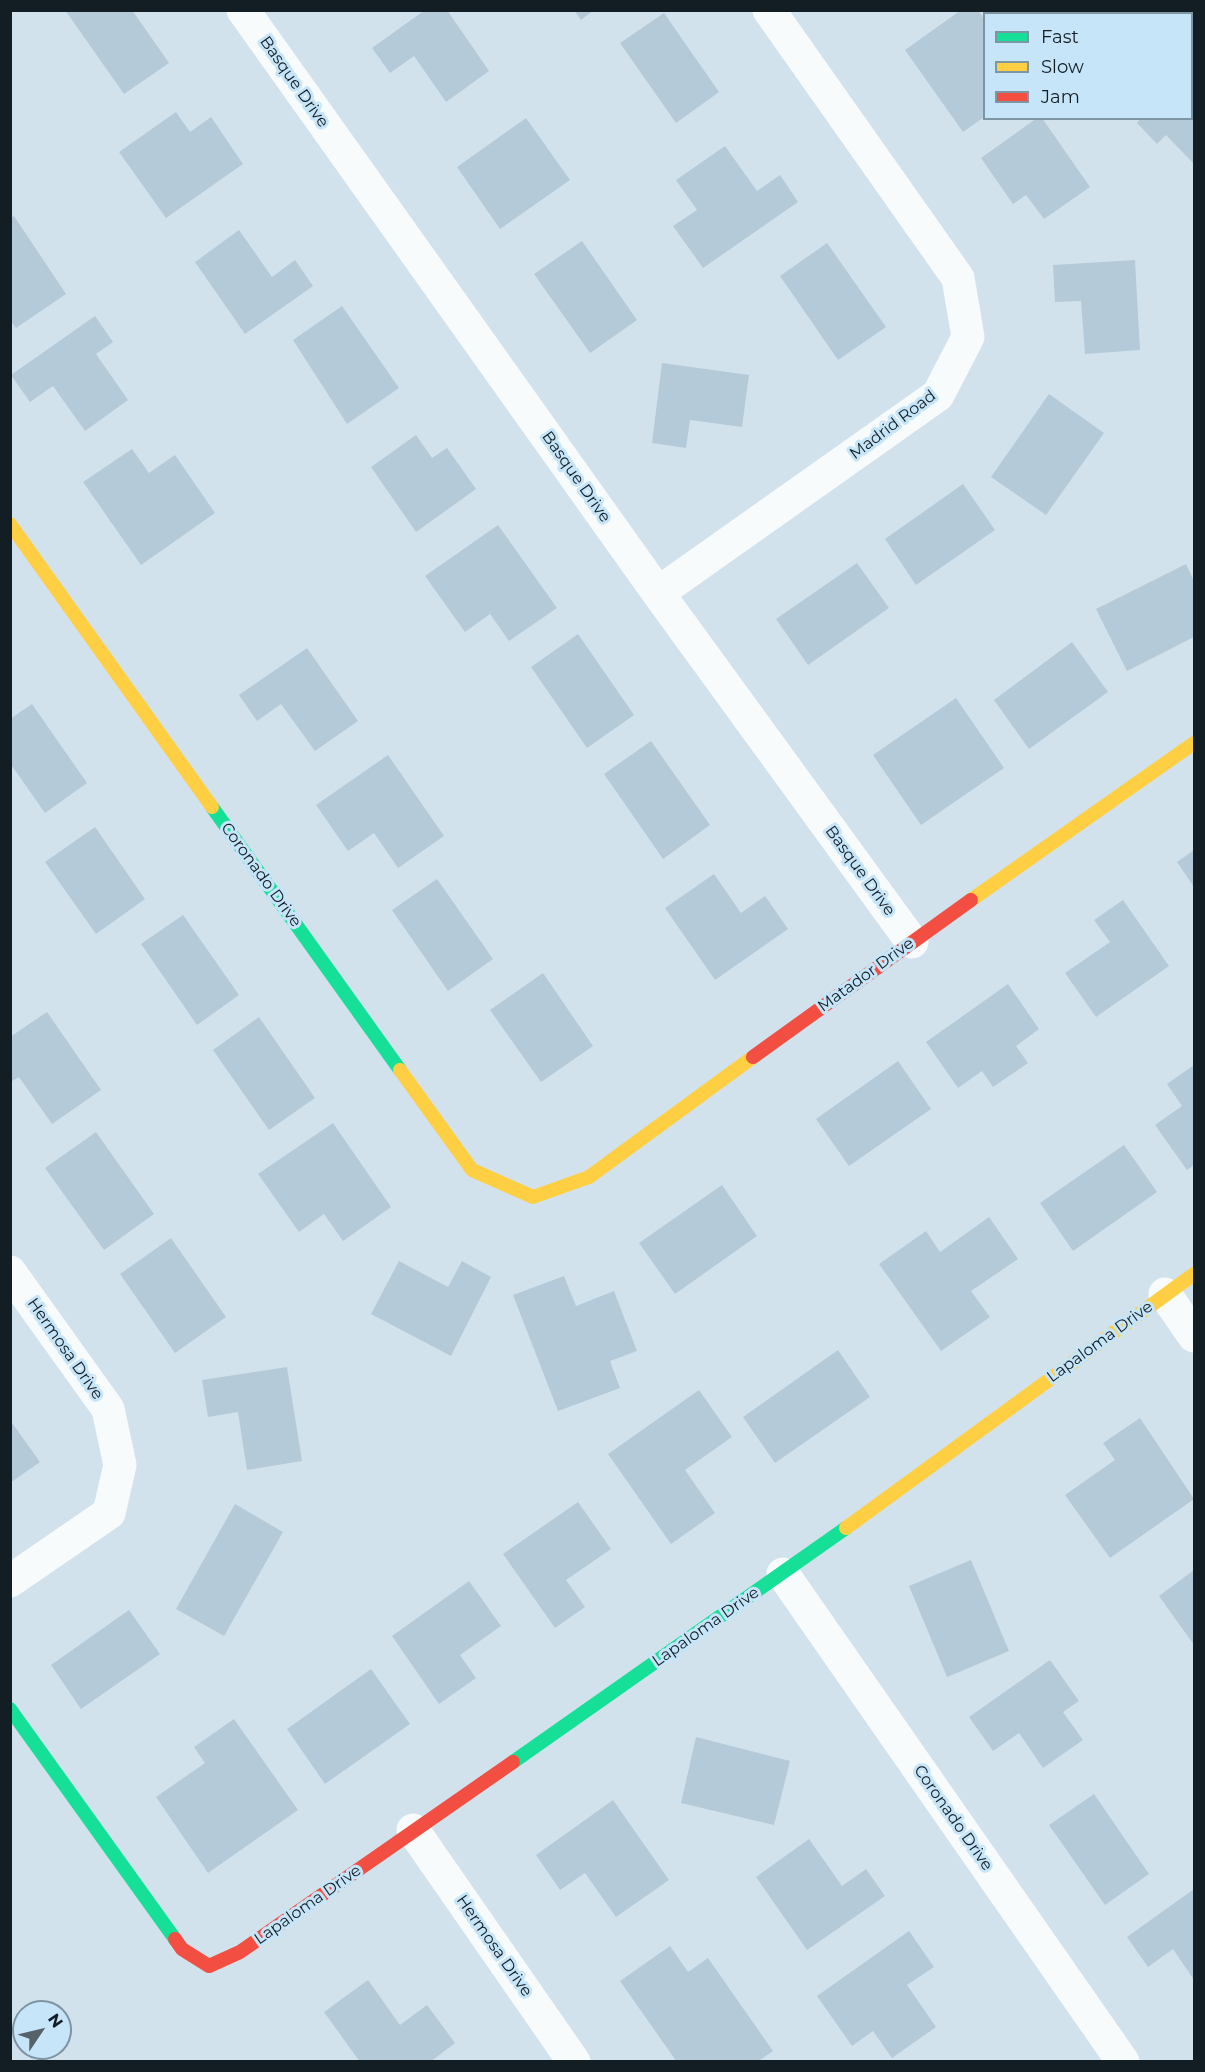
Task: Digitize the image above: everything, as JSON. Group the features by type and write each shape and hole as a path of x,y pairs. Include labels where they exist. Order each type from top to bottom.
{"street":[{"name":"Basque Drive","path":"243,10 658,593 912,942"},
{"name":"Madrid Road","path":"658,593 938,395 968,337 958,278 769,10"},
{"name":"Coronado Drive","path":"10,524 472,1170 533,1197"},
{"name":"Matador Drive","path":"533,1197 589,1177 912,942 1194,743"},
{"name":"Hermosa Drive","path":"10,1272 108,1409 120,1465 109,1513 10,1581"},
{"name":"Lapaloma Drive","path":"10,1709 182,1949 209,1966 240,1952 783,1574 1194,1274"},
{"path":"1165,1294 1194,1336"},
{"name":"Coronado Drive","path":"783,1574 1123,2061"},
{"name":"Hermosa Drive","path":"413,1830 574,2061"}],"building":[{"path":"65,10 132,10 169,63 124,94"},
{"path":"425,10 447,10 489,71 446,102 414,56 390,73 372,48"},
{"path":"574,10 594,10 581,20"},
{"path":"961,10 978,10 983,18 983,118 963,132 905,50"},
{"path":"1073,10 1136,10 1137,12 1074,12"},
{"path":"664,13 719,92 676,123 620,43"},
{"path":"1194,66 1194,164 1166,135 1157,144 1137,123 1139,120 1193,120"},
{"path":"176,112 190,132 211,117 243,164 166,218 119,152"},
{"path":"526,118 570,180 500,229 457,167"},
{"path":"1034,120 1043,120 1090,187 1044,219 1026,195 1013,204 981,158"},
{"path":"725,146 757,191 780,175 798,202 703,268 673,226 697,210 676,180"},
{"path":"14,216 66,294 16,328 10,320 10,218"},
{"path":"239,230 272,277 295,260 313,286 245,334 195,262"},
{"path":"582,241 637,320 590,353 534,274"},
{"path":"827,243 886,327 838,360 780,276"},
{"path":"1135,260 1140,350 1085,354 1081,301 1055,302 1053,265"},
{"path":"342,306 399,388 347,424 293,340"},
{"path":"95,316 113,342 96,354 128,400 85,431 53,386 30,402 11,375"},
{"path":"662,363 749,375 742,427 690,420 686,448 652,443"},
{"path":"1049,394 1104,433 1046,515 991,477"},
{"path":"416,435 432,458 447,448 476,489 416,532 371,467"},
{"path":"132,449 149,473 175,455 215,513 141,565 83,482"},
{"path":"963,484 995,530 916,585 885,539"},
{"path":"498,525 557,608 509,641 490,614 465,632 425,576"},
{"path":"857,563 889,608 808,665 776,619"},
{"path":"1186,564 1194,581 1194,637 1127,671 1096,609"},
{"path":"578,634 634,715 587,748 531,667"},
{"path":"1072,642 1108,692 1029,749 994,700"},
{"path":"307,648 358,721 315,751 281,704 257,721 239,695"},
{"path":"956,698 1004,768 921,825 873,755"},
{"path":"32,704 87,783 45,813 10,763 10,719"},
{"path":"651,741 710,825 663,859 604,774"},
{"path":"388,755 444,836 398,868 374,833 348,851 316,805"},
{"path":"95,827 145,899 96,934 45,862"},
{"path":"1194,850 1194,887 1177,862"},
{"path":"714,874 741,913 765,896 788,929 715,980 665,908"},
{"path":"437,879 493,959 448,991 392,910"},
{"path":"1123,900 1169,966 1096,1017 1065,973 1110,942 1094,920"},
{"path":"183,915 239,995 197,1025 141,944"},
{"path":"543,973 593,1046 541,1082 490,1010"},
{"path":"1008,984 1039,1029 1016,1046 1028,1063 993,1087 982,1071 958,1088 926,1042"},
{"path":"47,1012 101,1090 52,1124 19,1077 10,1082 10,1037"},
{"path":"259,1017 315,1098 269,1130 213,1050"},
{"path":"898,1061 931,1109 849,1166 816,1119"},
{"path":"1194,1065 1194,1165 1187,1170 1155,1125 1182,1106 1167,1084"},
{"path":"333,1123 391,1207 343,1241 324,1214 299,1232 258,1174"},
{"path":"96,1132 154,1214 104,1250 45,1168"},
{"path":"1124,1145 1157,1192 1073,1251 1040,1203"},
{"path":"722,1185 757,1236 675,1294 639,1243"},
{"path":"989,1217 1018,1259 971,1291 990,1317 941,1351 879,1264 926,1231 940,1252"},
{"path":"171,1238 226,1317 175,1353 120,1274"},
{"path":"399,1261 448,1287 462,1261 491,1277 451,1356 371,1314"},
{"path":"564,1276 576,1306 614,1291 637,1351 610,1361 620,1388 558,1411 513,1295"},
{"path":"838,1350 870,1397 775,1463 743,1417"},
{"path":"287,1367 302,1461 247,1470 238,1412 208,1417 202,1380"},
{"path":"699,1390 732,1437 685,1470 715,1513 671,1544 608,1454"},
{"path":"1140,1418 1194,1499 1110,1558 1065,1495 1115,1460 1103,1443"},
{"path":"10,1420 40,1462 10,1483"},
{"path":"578,1502 611,1549 566,1580 585,1607 555,1628 503,1554"},
{"path":"235,1504 283,1532 224,1636 176,1609"},
{"path":"971,1560 1009,1651 947,1677 909,1586"},
{"path":"1194,1570 1194,1645 1159,1596"},
{"path":"469,1581 501,1626 460,1655 476,1678 439,1704 392,1636"},
{"path":"129,1610 160,1654 81,1709 51,1665"},
{"path":"1050,1660 1079,1701 1063,1712 1083,1740 1043,1768 1019,1733 993,1751 969,1717"},
{"path":"371,1669 410,1724 325,1784 287,1729"},
{"path":"234,1719 298,1810 208,1873 156,1797 205,1763 194,1747"},
{"path":"696,1737 790,1761 774,1825 681,1803"},
{"path":"1094,1794 1149,1874 1105,1905 1049,1825"},
{"path":"613,1800 669,1880 616,1917 585,1873 560,1890 536,1855"},
{"path":"809,1839 842,1886 866,1869 885,1896 807,1950 756,1877"},
{"path":"1194,1889 1194,1980 1173,1949 1148,1967 1127,1937"},
{"path":"909,1931 934,1967 907,1985 936,2027 892,2058 873,2031 852,2046 817,1996"},
{"path":"670,1946 688,1972 708,1958 773,2051 757,2062 677,2062 620,1981"},
{"path":"368,1980 400,2025 427,2005 455,2043 430,2062 360,2062 324,2012"}],"traffic: fast":[{"path":"212,807 400,1070"},
{"path":"513,1762 846,1528"},
{"path":"10,1709 175,1939"}],"traffic: slow":[{"path":"10,524 212,807"},
{"path":"971,900 1194,743"},
{"path":"400,1070 472,1170 533,1197 589,1177 753,1057"},
{"path":"846,1528 1194,1274"}],"traffic: jam":[{"path":"753,1057 971,900"},
{"path":"175,1939 182,1949 209,1966 240,1952 513,1762"}]}
